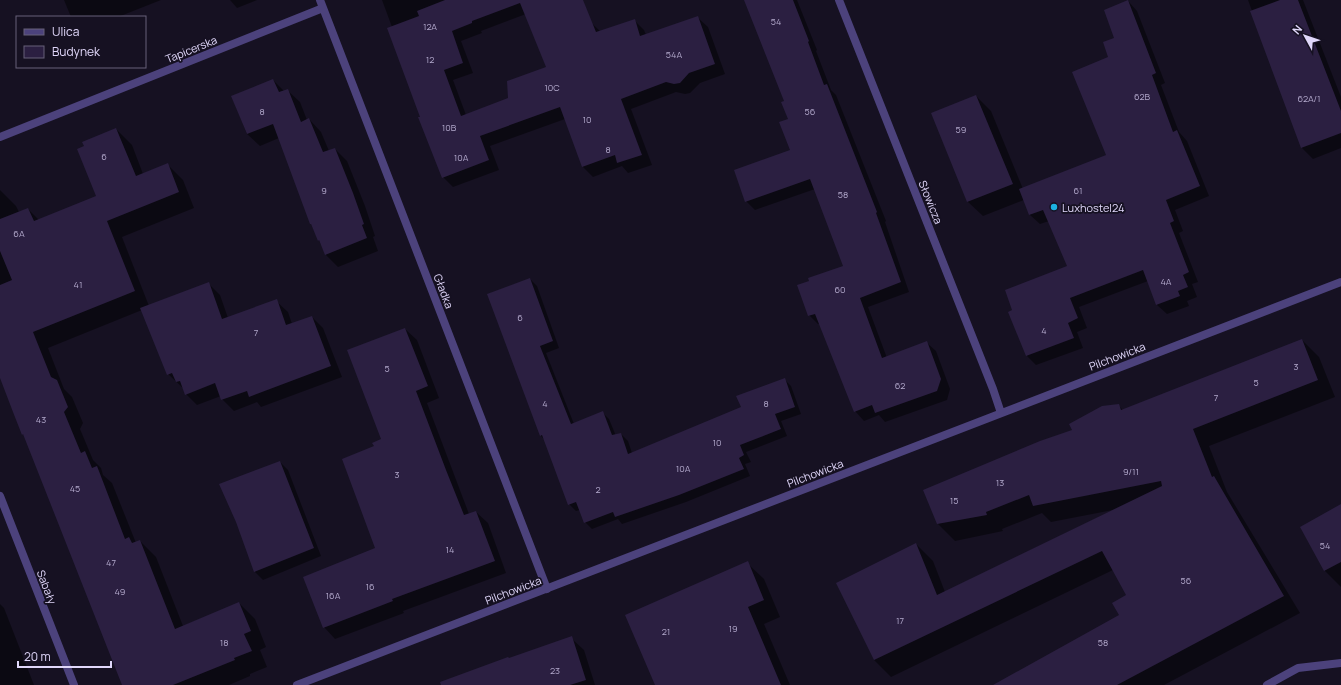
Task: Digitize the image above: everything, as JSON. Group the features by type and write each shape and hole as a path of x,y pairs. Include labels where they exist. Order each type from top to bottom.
{"street":[{"name":"Gładka","path":"320,0 548,589"},
{"name":"Słowicza","path":"839,0 993,389 1001,413"},
{"name":"Tapicerska","path":"0,137 323,8"},
{"name":"Pilchowicka","path":"297,685 1341,282"},
{"name":"Sabały","path":"0,496 74,685"},
{"path":"1267,685 1298,668 1341,663"}],"building":[{"path":"445,0 583,0 596,32 635,19 640,36 698,16 715,64 689,73 680,83 674,84 666,82 621,99 642,155 617,163 615,155 582,167 560,107 480,136 489,160 442,178 418,117 420,117 387,28 419,16 417,11","holes":["520,3 546,67 507,81 508,98 461,116 444,70 463,63 452,31 472,23 472,21"]},
{"path":"744,0 793,0 824,85 827,84 877,212 876,213 901,282 860,298 882,358 927,341 941,379 937,391 875,413 872,405 854,412 815,314 808,316 797,285 809,281 808,278 843,266 810,179 745,202 734,170 790,150 779,122 788,119 781,102 784,101"},
{"path":"1128,0 1156,73 1152,75 1173,132 1177,130 1200,186 1166,200 1174,221 1170,223 1189,272 1183,275 1188,287 1178,291 1180,296 1156,305 1143,270 1070,298 1078,318 1068,323 1074,338 1026,356 1008,312 1012,310 1005,290 1067,266 1043,210 1029,215 1019,189 1106,155 1072,72 1108,57 1103,42 1114,38 1104,10"},
{"path":"1280,0 1298,0 1341,111 1341,133 1301,148 1250,11"},
{"path":"273,79 279,92 288,89 301,122 309,118 323,152 335,148 353,193 364,224 362,225 367,238 325,255 310,224 273,124 247,134 231,96"},
{"path":"976,95 1013,184 967,202 931,113"},
{"path":"116,128 136,176 168,163 179,192 107,221 135,291 33,332 51,377 57,380 68,407 64,412 81,453 85,451 92,468 97,466 125,539 129,537 132,543 140,540 175,629 239,602 251,631 244,634 252,651 234,658 235,660 173,685 122,685 0,378 0,285 12,280 0,251 0,219 28,208 34,221 96,196 77,149 84,146 82,142"},
{"path":"530,278 553,341 540,346 571,424 603,411 612,435 621,433 628,454 741,407 736,396 785,378 795,407 775,414 781,429 740,445 744,455 739,458 744,469 679,495 615,517 613,512 584,523 576,502 568,505 542,435 540,436 487,294"},
{"path":"209,282 222,319 277,299 286,325 312,316 331,366 249,397 247,391 221,400 215,383 185,395 180,381 176,382 172,373 167,375 140,308"},
{"path":"405,328 428,386 416,391 446,470 464,515 476,511 495,561 392,599 393,601 323,628 303,577 375,548 342,459 374,446 372,443 381,439 347,350"},
{"path":"1302,339 1318,380 1193,429 1212,477 1214,476 1284,596 1117,685 993,685 1119,615 1112,603 1126,595 1102,551 874,660 836,583 916,543 937,595 1162,486 1161,481 1033,506 1029,495 986,512 987,515 937,524 923,490 1040,441 1072,430 1069,424 1102,406 1119,404 1121,410"},
{"path":"280,461 314,548 254,572 236,522 219,484"},
{"path":"1341,504 1341,562 1324,571 1300,527"},
{"path":"748,561 764,600 748,607 781,685 655,685 625,615"},
{"path":"572,636 586,680 570,685 441,685 440,682 508,657 509,658"}],"place":[{"name":"Luxhostel24","path":"1054,207"}]}
